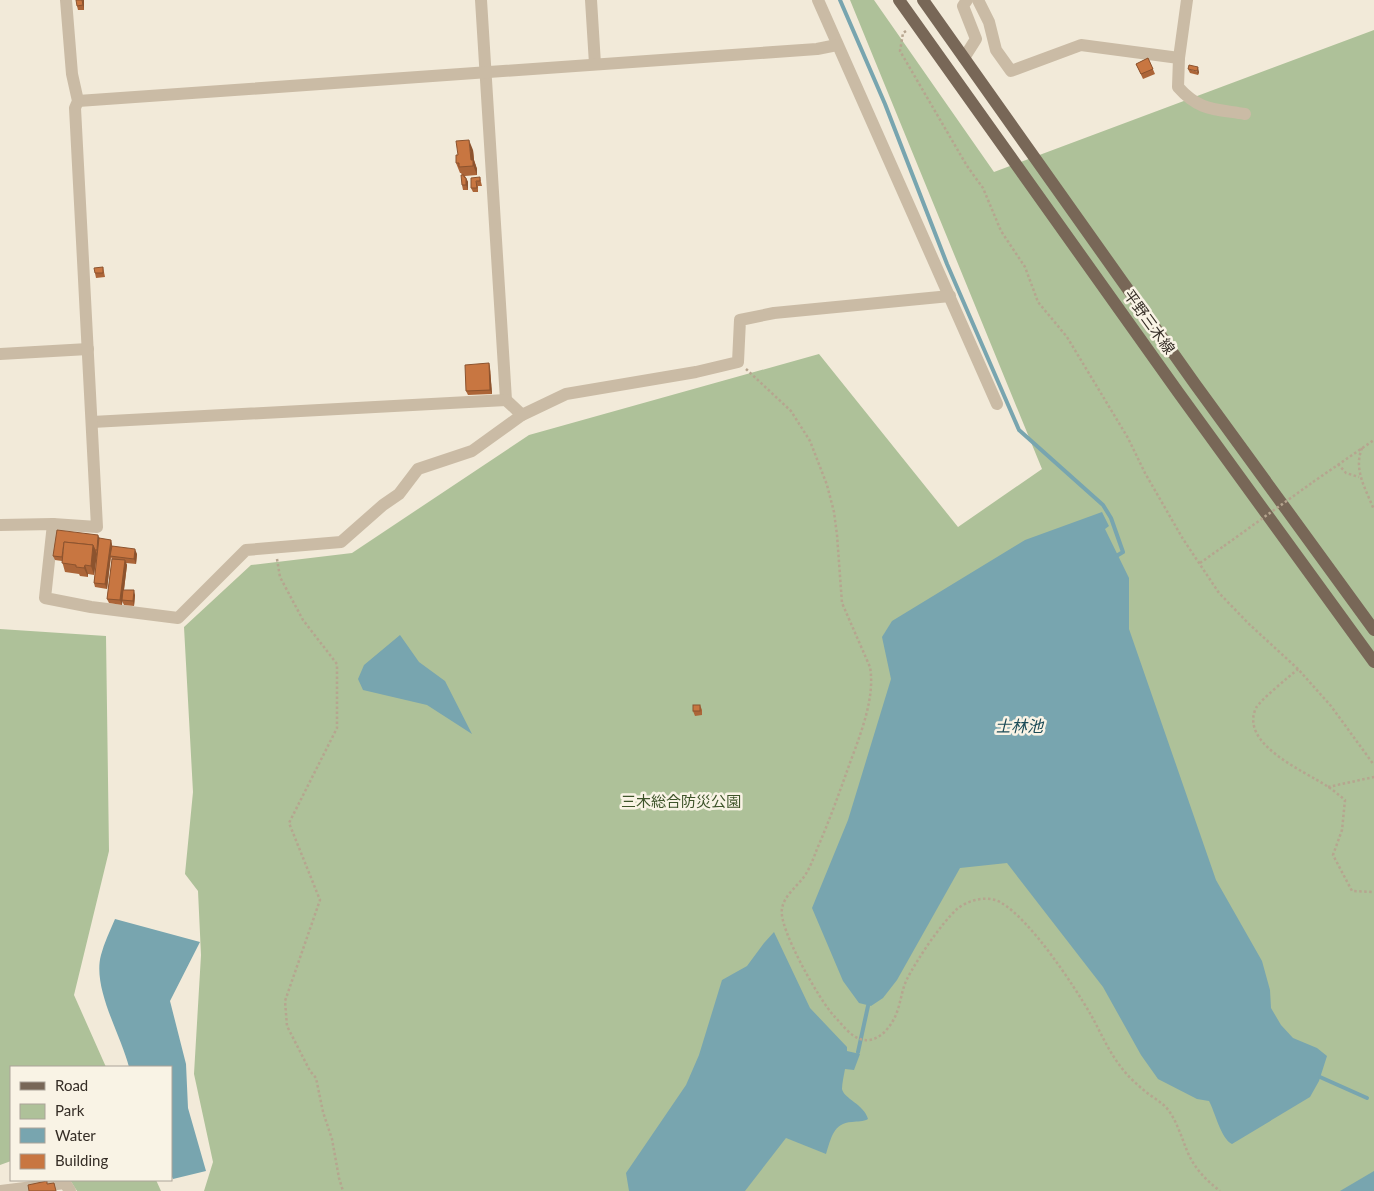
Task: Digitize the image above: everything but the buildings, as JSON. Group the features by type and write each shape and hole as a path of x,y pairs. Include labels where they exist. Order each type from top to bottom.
{"main road":[{"name":"平野三木線","path":"899,0 1374,662"},
{"name":"平野三木線","path":"923,0 1196,384 1374,630"}],"street":[{"path":"0,525 53,524 97,528 75,108 78,101 72,74 66,0"},
{"path":"481,0 506,400 522,415"},
{"path":"591,0 595,64"},
{"path":"818,0 997,404"},
{"path":"964,58 976,39 963,6 967,0"},
{"path":"978,0 989,22 996,50 1012,71 1080,45 1179,58"},
{"path":"1187,0 1179,58 1178,87 1188,98 1202,106 1245,114"},
{"path":"78,101 817,49 837,45"},
{"path":"53,524 45,598 91,607 178,618 246,550 341,542 383,505 399,494 418,469 472,451 522,415 566,394 696,372 738,362 740,320 774,314 950,296"},
{"path":"0,354 88,349"},
{"path":"92,422 506,400"},
{"path":"0,1190 65,1183 70,1191"}],"path":[{"path":"916,26 903,32 900,51 967,166 983,188 1001,231 1025,267 1038,302 1067,337 1128,438 1144,473 1178,531 1225,599 1298,669 1331,706 1374,766"},
{"path":"738,362 791,411 810,441 827,485 834,512 842,603 870,667 871,674 869,700 859,741 832,815 806,873 785,899 781,913 792,944 817,994 831,1012 857,1038 863,1040 875,1039 887,1031 896,1015 907,979 934,938 959,908 978,899 995,900 1010,910 1039,940 1078,994 1117,1063 1130,1078 1167,1109 1191,1159 1200,1172 1220,1191"},
{"path":"1200,564 1312,482 1374,440"},
{"path":"1362,447 1359,459 1360,478 1374,510"},
{"path":"1338,464 1346,473 1360,478"},
{"path":"276,548 280,577 303,620 337,664 338,702 336,728 289,823 320,900 285,1001 287,1026 310,1071 316,1078 343,1191"},
{"path":"1298,669 1256,706 1253,717 1255,731 1272,752 1328,786 1345,800 1342,830 1332,855 1352,890 1374,892"},
{"path":"1328,786 1374,777"}],"green space":[{"name":"三木総合防災公園","path":"850,0 874,0 994,172 1374,30 1374,1191 204,1191 213,1162 194,1074 201,955 198,891 185,874 193,792 184,627 251,565 352,553 529,435 819,354 958,527 1042,469"},
{"path":"0,629 106,636 109,851 74,995 106,1066 10,1066 10,1161 0,1165"},
{"path":"71,1181 156,1181 161,1191 77,1191"}],"water":[{"name":"士林池","path":"1102,512 1109,526 1105,529 1129,578 1129,629 1216,880 1262,961 1270,990 1271,1008 1281,1025 1293,1038 1317,1048 1327,1056 1319,1081 1310,1097 1232,1144 1221,1131 1209,1101 1197,1099 1158,1079 1141,1055 1103,987 1007,863 960,868 897,980 883,998 871,1006 859,1003 843,981 812,908 848,820 891,679 882,637 892,621 1025,540"},
{"path":"400,635 419,662 445,681 472,734 427,705 363,690 358,679 364,665"},
{"path":"115,919 200,942 170,1001 186,1064 188,1108 206,1171 173,1179 172,1177 172,1066 129,1066 100,982 99,968 101,955"},
{"path":"774,932 810,1008 847,1047 847,1051 860,1054 854,1070 845,1069 842,1089 846,1096 863,1109 868,1119 841,1125 831,1138 826,1154 786,1138 745,1191 629,1191 626,1173 686,1085 699,1055 722,980 747,966"},
{"path":"1374,1171 1374,1191 1340,1191"}],"waterway":[{"path":"840,0 885,104 947,264 1019,430 1103,505 1111,518 1123,552 1118,555"},
{"path":"858,1052 868,1006"},
{"path":"1320,1077 1367,1098"}]}
